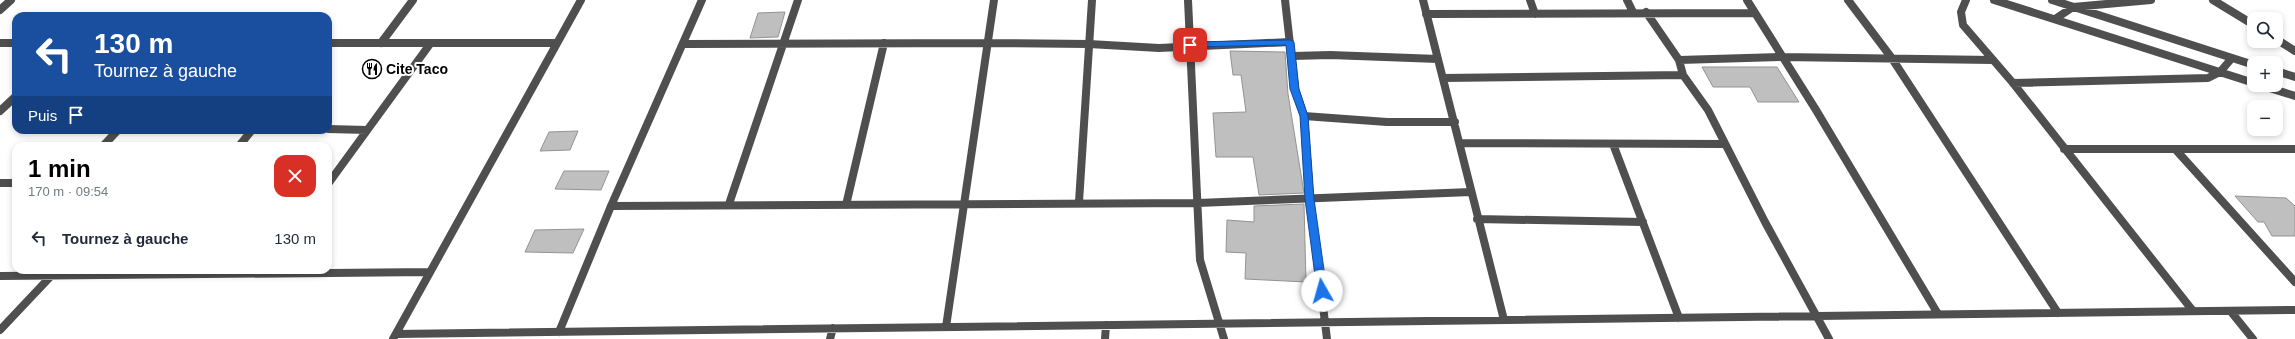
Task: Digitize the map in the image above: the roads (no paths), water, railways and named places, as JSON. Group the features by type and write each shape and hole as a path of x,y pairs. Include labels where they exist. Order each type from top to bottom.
{"street":[{"path":"0,10 11,0"},
{"path":"381,43 412,0"},
{"path":"395,336 581,0"},
{"path":"560,332 611,206 684,44 702,0"},
{"path":"729,204 798,0"},
{"path":"946,327 989,43 994,0"},
{"path":"1079,202 1092,0"},
{"path":"1188,0 1194,157 1198,203 1200,260 1221,323 1224,339"},
{"path":"1285,0 1295,89 1304,116 1310,199 1327,339"},
{"path":"1423,0 1455,122 1477,219 1504,320"},
{"path":"1530,0 1535,14"},
{"path":"1627,0 1633,12"},
{"path":"1747,0 1816,110 1938,314"},
{"path":"1848,0 1891,57 2058,313"},
{"path":"1966,0 1961,12 1963,25 2013,83 2193,311"},
{"path":"1994,0 2247,81"},
{"path":"2052,0 2073,8 2247,62"},
{"path":"2055,19 2073,8 2151,0"},
{"path":"2213,0 2247,22"},
{"path":"1426,14 1633,12 1754,13"},
{"path":"1646,12 1662,38 1679,60 1683,75 1708,110 1829,339"},
{"path":"684,44 989,43 1089,44 1159,48 1190,45 1290,42"},
{"path":"0,44 12,43"},
{"path":"332,43 557,43"},
{"path":"846,205 884,43"},
{"path":"2283,43 2295,51"},
{"path":"332,178 430,44"},
{"path":"1292,56 1330,55 1438,59"},
{"path":"1679,60 1782,57 1891,57 1993,60"},
{"path":"2013,83 2208,78 2220,72 2232,58"},
{"path":"2283,74 2295,78"},
{"path":"1443,78 1683,75"},
{"path":"2282,92 2295,96"},
{"path":"0,111 12,100"},
{"path":"7,105 12,105"},
{"path":"1304,116 1387,122 1455,122"},
{"path":"332,129 367,130"},
{"path":"107,142 114,134"},
{"path":"242,142 249,134"},
{"path":"1460,143 1726,144"},
{"path":"1613,144 1679,318"},
{"path":"2064,149 2295,149"},
{"path":"2176,150 2295,282"},
{"path":"0,183 12,183"},
{"path":"611,206 1079,202 1198,203 1471,192"},
{"path":"1477,219 1643,222"},
{"path":"332,272 430,272"},
{"path":"0,276 94,274"},
{"path":"0,330 51,276"},
{"path":"395,336 833,328 1938,314 2193,311 2232,313 2295,310"},
{"path":"2232,313 2253,339"},
{"path":"1105,339 1106,325"},
{"path":"830,339 833,328"},
{"path":"699,339 702,330"}],"place":[{"name":"Cite Taco","path":"372,69"}]}
